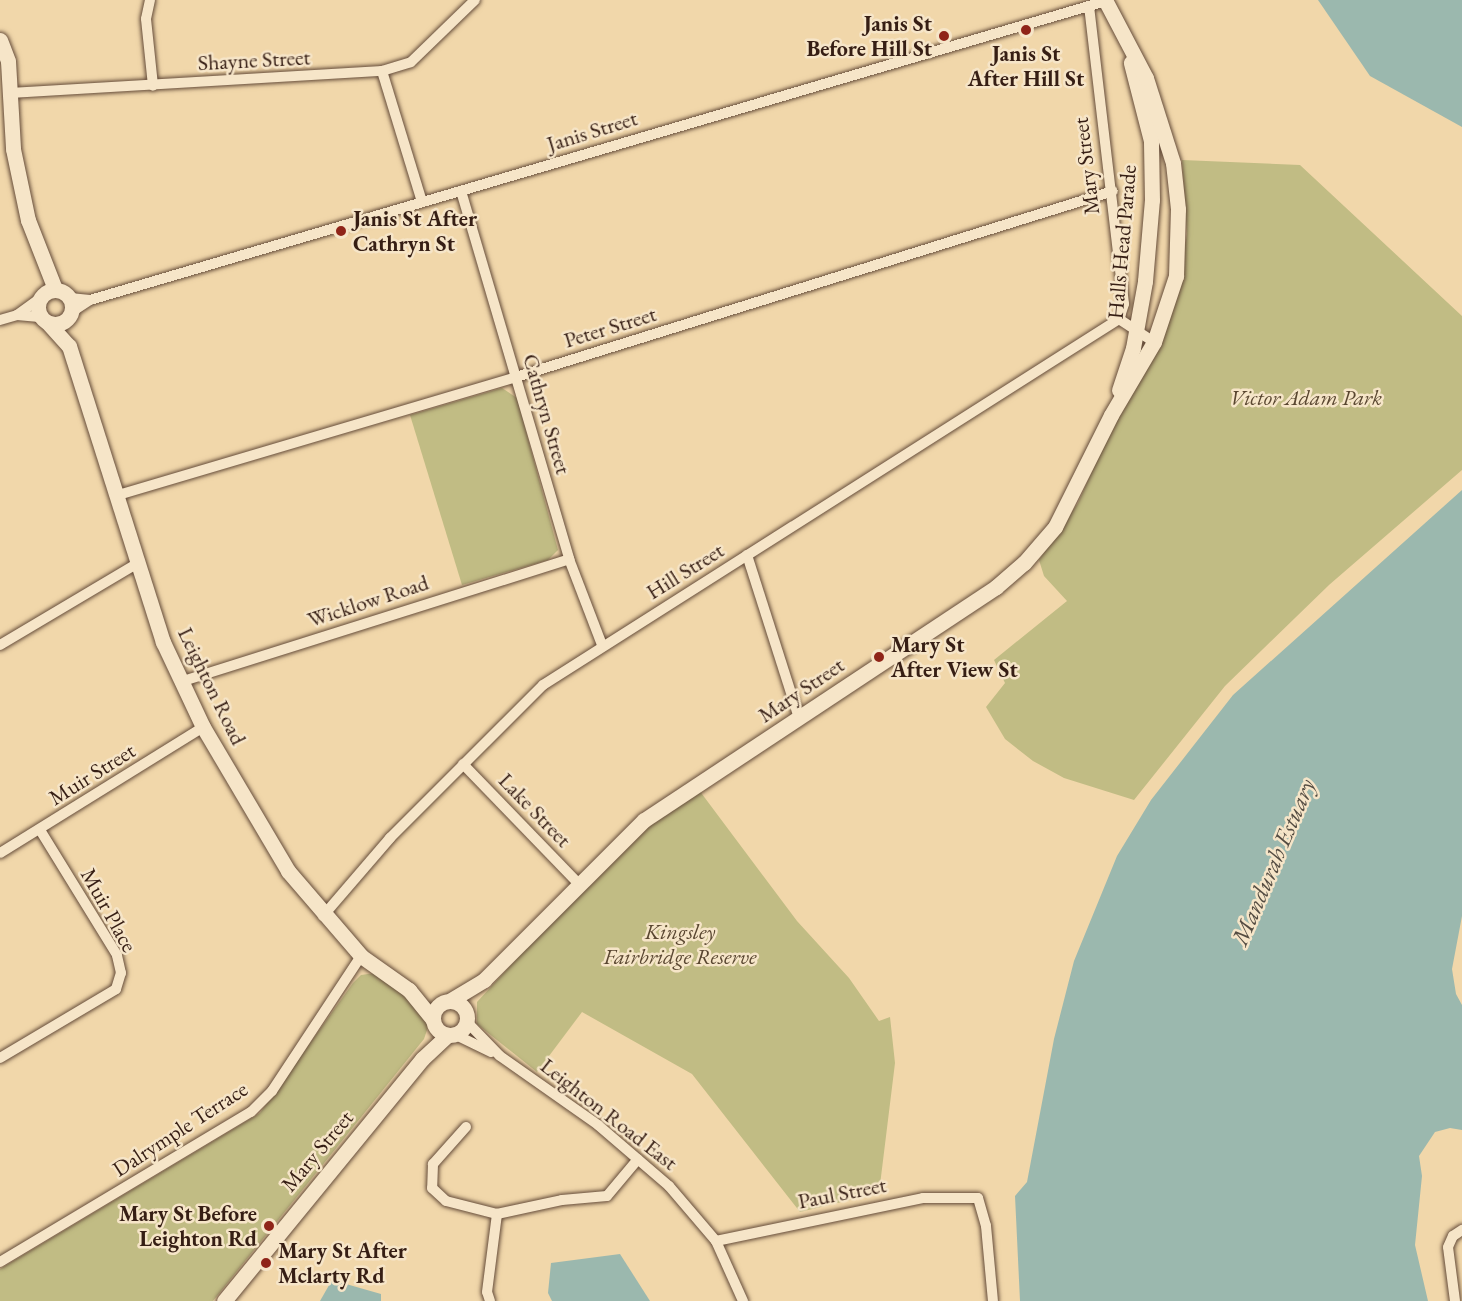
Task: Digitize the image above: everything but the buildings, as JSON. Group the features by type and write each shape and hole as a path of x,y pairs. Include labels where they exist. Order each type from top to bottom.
{"street":[{"path":"150,0 146,19 153,86"},
{"name":"Shayne Street","path":"10,93 382,71 411,62 475,0"},
{"name":"Janis Street","path":"71,308 90,300 1105,1"},
{"name":"Halls Head Parade","path":"1105,1 1127,47 1146,78 1161,119 1173,163 1178,201 1176,276 1154,342 1136,332 1145,281 1152,172 1148,122 1127,47"},
{"name":"Mary Street","path":"1089,6 1113,191 1124,304 1119,319"},
{"path":"0,40 8,61 13,149 28,220 47,290 45,320"},
{"path":"0,57 7,74"},
{"path":"382,71 422,202"},
{"name":"Cathryn Street","path":"461,191 569,559 602,645"},
{"name":"Peter Street","path":"118,495 516,377 1113,191"},
{"path":"17,315 60,323 71,308 47,290"},
{"path":"0,320 17,315 47,290"},
{"name":"Leighton Road","path":"71,308 69,346 138,563 180,682 203,727 288,871 323,916 361,956 409,990 434,1023"},
{"path":"1119,319 1136,332"},
{"name":"Hill Street","path":"323,916 390,838 543,685 602,645 1119,319"},
{"name":"Leighton Road","path":"45,320 69,346"},
{"name":"Mary Street","path":"1111,416 1136,332"},
{"name":"Mary Street","path":"422,1059 434,1023 435,1009 484,980 578,883 644,820 996,587 1024,563 1067,508 1111,416 1154,342"},
{"path":"747,555 799,718"},
{"name":"Wicklow Road","path":"180,682 569,559"},
{"path":"0,645 138,563"},
{"name":"Muir Street","path":"0,853 203,727"},
{"name":"Lake Street","path":"463,764 578,883"},
{"name":"Muir Place","path":"0,1058 116,988 121,973 117,955 40,830"},
{"name":"Dalrymple Terrace","path":"0,1262 251,1112 272,1091 361,956"},
{"name":"Mary Street","path":"224,1301 422,1059 452,1035 467,1019 484,980"},
{"name":"Leighton Road","path":"409,990 447,1001"},
{"path":"447,1001 461,1004 467,1019"},
{"name":"Leighton Road East","path":"467,1019 500,1056 638,1159 669,1186 716,1241 743,1301"},
{"path":"434,1023 452,1035"},
{"name":"Leighton Road East","path":"452,1035 500,1056"},
{"path":"466,1126 433,1164 432,1188 446,1201 497,1214 562,1200 607,1196 638,1159"},
{"name":"Paul Street","path":"716,1241 923,1197 978,1198 986,1226 993,1301"},
{"path":"490,1301 487,1292 497,1214"},
{"path":"1455,1301 1448,1247 1453,1236 1462,1230"}],"green space":[{"name":"Victor Adam Park","path":"1182,160 1300,165 1462,316 1462,470 1329,585 1225,686 1134,800 1064,778 1033,761 1005,739 986,707 1005,683 994,660 1067,601 1044,576 1039,560 1078,503 1180,275 1187,234"},
{"path":"502,388 517,398 558,550 548,560 462,585 410,415"},
{"name":"Kingsley Fairbridge Reserve","path":"699,790 797,921 849,978 879,1021 890,1017 895,1063 879,1193 800,1212 692,1074 582,1012 537,1072 477,1024 477,1002 571,900 629,840"},
{"path":"375,973 420,1006 429,1024 424,1039 213,1301 0,1301 0,1269 260,1113 353,983 361,975"}],"water":[{"path":"1318,0 1462,0 1462,127 1370,76"},
{"name":"Mandurah Estuary","path":"1462,490 1462,916 1452,969 1456,994 1462,1005 1462,1130 1450,1128 1435,1132 1419,1156 1422,1176 1415,1245 1428,1301 1020,1301 1015,1196 1027,1182 1054,1039 1074,961 1117,856 1151,800 1233,695"},
{"path":"620,1254 650,1301 552,1301 548,1293 551,1263"},
{"path":"332,1280 381,1294 381,1301 320,1301"}],"place":[{"name":"Janis St After Hill St","path":"1026,30"},
{"name":"Janis St Before Hill St","path":"944,36"},
{"name":"Janis St After Cathryn St","path":"341,231"},
{"name":"Mary St After View St","path":"879,657"},
{"name":"Mary St Before Leighton Rd","path":"269,1226"},
{"name":"Mary St After Mclarty Rd","path":"266,1263"}]}
